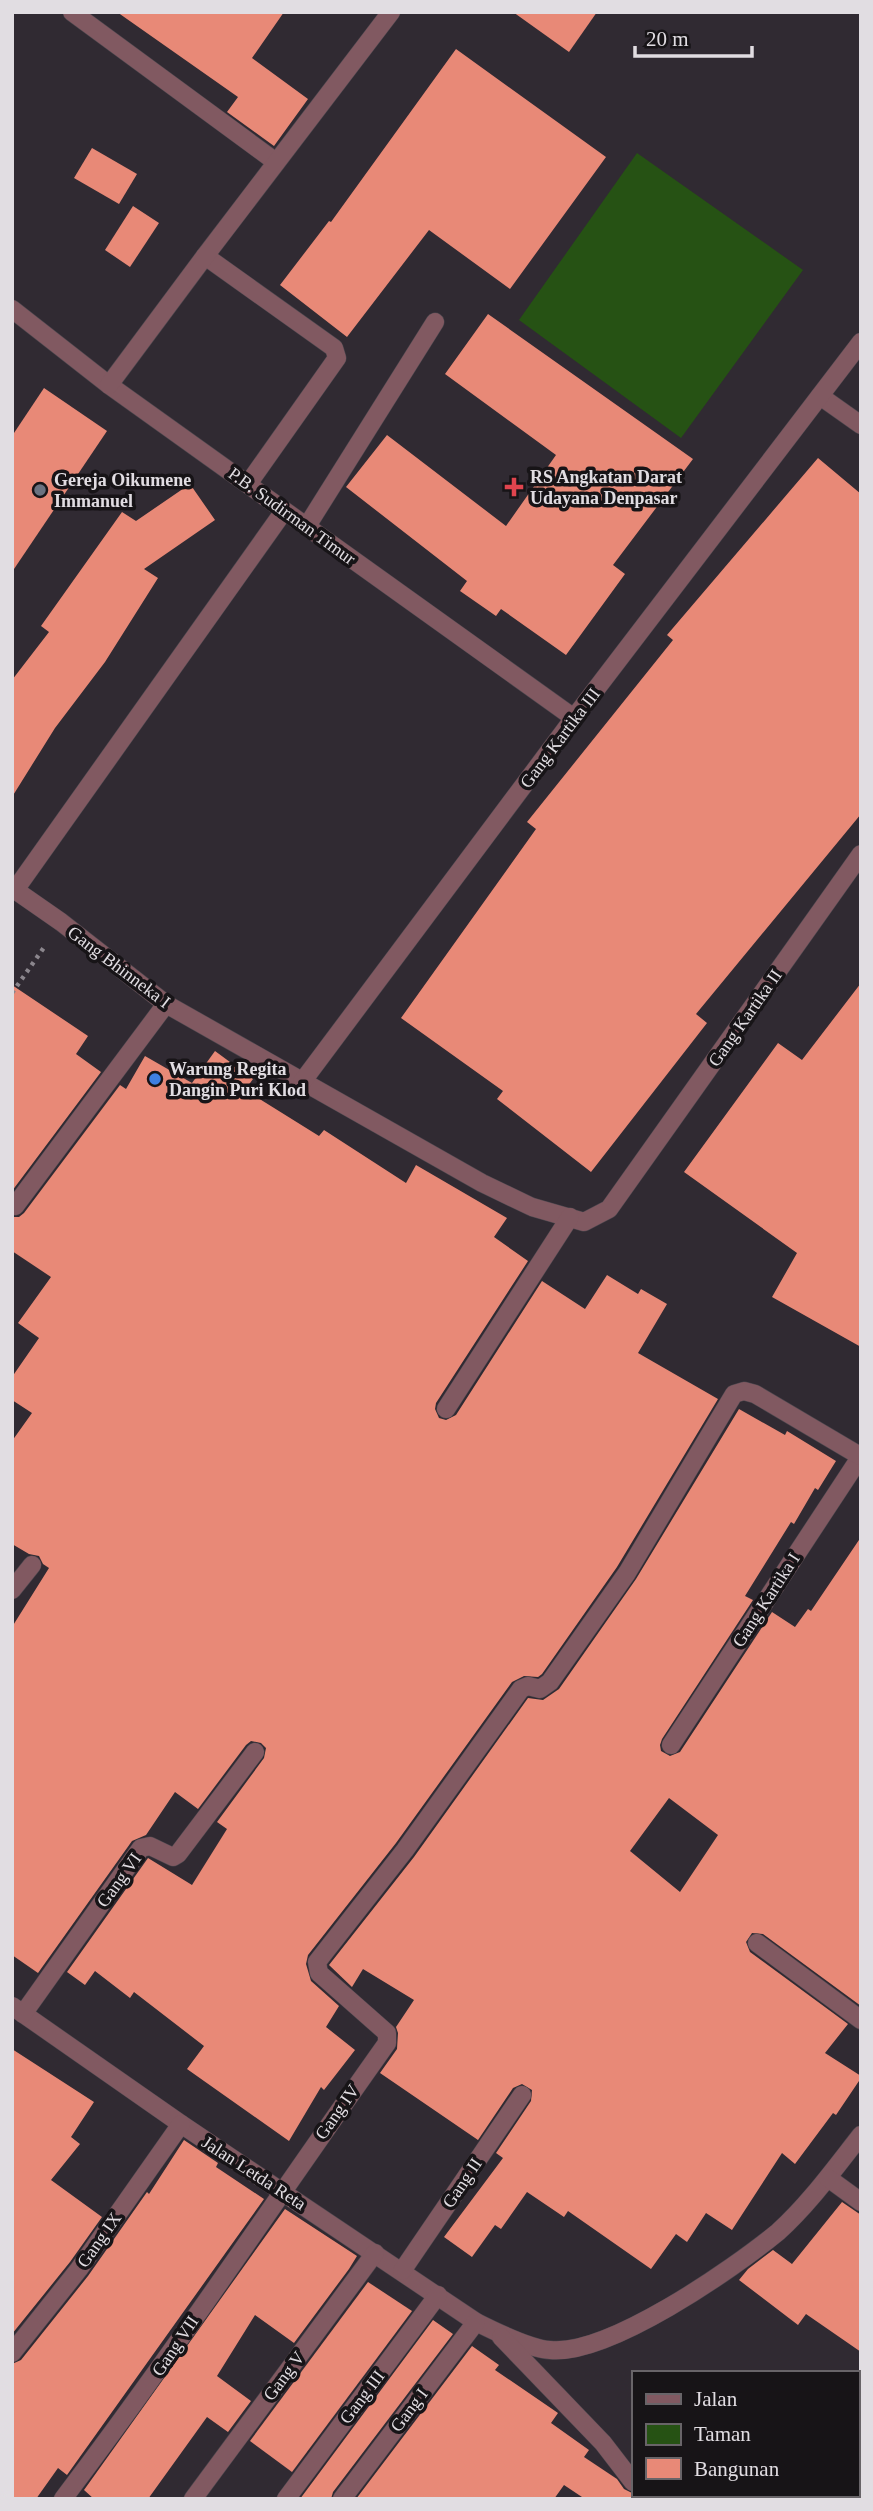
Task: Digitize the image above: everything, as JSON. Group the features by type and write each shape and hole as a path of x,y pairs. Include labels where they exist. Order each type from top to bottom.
{"street":[{"path":"72,12 276,162"},
{"path":"109,385 391,12"},
{"path":"205,256 334,348 337,358 248,484"},
{"name":"P.B. Sudirman Timur","path":"12,309 109,385 574,718"},
{"path":"307,526 435,322"},
{"name":"Gang Kartika III","path":"302,1082 574,718 861,342"},
{"path":"820,396 861,425"},
{"name":"Gang Bhinneka I","path":"284,511 14,889 166,1004 423,1147 482,1183 532,1207 584,1222 609,1209 629,1182"},
{"name":"Gang Kartika II","path":"629,1182 861,854"},
{"path":"15,1206 166,1004"},
{"path":"446,1409 570,1217"},
{"name":"Gang IV","path":"281,2191 387,2043 387,2032 319,1973 317,1962 405,1850 521,1689 528,1686 540,1689 550,1682 627,1573 734,1394 744,1391 755,1394 861,1456"},
{"name":"Gang Kartika I","path":"671,1745 861,1456"},
{"path":"12,1590 32,1565"},
{"name":"Gang VI","path":"18,2010 141,1848 150,1846 173,1857 178,1854 255,1752"},
{"path":"757,1943 861,2020"},
{"name":"Jalan Letda Reta","path":"18,2010 181,2124 476,2322 499,2334"},
{"name":"Gang II","path":"402,2271 522,2095"},
{"name":"Gang IX","path":"12,2353 79,2269 181,2124"},
{"path":"499,2334 550,2350 592,2345 683,2299 778,2231 828,2178 861,2135"},
{"path":"828,2178 861,2202"},
{"name":"Gang VII","path":"63,2499 136,2402 281,2191"},
{"name":"Gang V","path":"193,2499 375,2253"},
{"name":"Gang III","path":"286,2499 438,2295"},
{"name":"Gang I","path":"342,2499 476,2322"},
{"path":"499,2334 603,2443 632,2481"}],"path":[{"path":"12,993 61,922"}],"green space":[{"path":"637,153 803,270 681,438 519,320"}],"building":[{"path":"117,12 284,12 252,58 308,99 274,146 227,112 238,97"},
{"path":"513,12 597,12 569,52"},
{"path":"456,49 606,157 510,289 429,230 347,337 280,285 329,221 331,222"},
{"path":"92,148 137,174 119,204 74,178"},
{"path":"133,206 159,223 130,267 105,250"},
{"path":"488,314 693,459 613,565 625,574 566,655 501,609 496,616 460,591 467,581 346,487 387,435 506,526 556,455 445,374"},
{"name":"Gereja Oikumene Immanuel","path":"44,388 107,431 12,572 12,436"},
{"path":"818,458 861,494 861,814 696,1014 707,1023 591,1172 497,1099 503,1091 401,1018 536,829 527,822 673,640 667,635"},
{"path":"190,484 215,520 144,569 158,578 105,662 55,728 12,797 12,680 49,632 41,626 122,512 136,521"},
{"path":"861,983 861,1347 772,1297 797,1253 684,1172 778,1043 802,1060"},
{"path":"12,985 88,1036 76,1054 101,1072 12,1191"},
{"path":"215,1051 253,1079 245,1090 319,1136 324,1130 406,1183 416,1165 507,1218 494,1237 528,1261 436,1403 435,1409 439,1418 446,1420 456,1415 542,1281 585,1309 607,1275 638,1294 641,1289 667,1304 638,1353 718,1399 617,1567 542,1674 538,1677 524,1676 512,1682 396,1843 308,1955 306,1964 311,1981 339,2006 326,2027 355,2050 324,2090 321,2087 289,2141 187,2069 204,2046 134,1992 130,1998 95,1971 85,1985 67,1972 148,1858 192,1885 227,1829 217,1822 264,1758 266,1748 261,1743 251,1741 246,1745 198,1809 175,1792 146,1835 132,1841 38,1973 12,1955 12,1627 49,1568 39,1556 29,1554 12,1544 12,1441 32,1413 12,1400 12,1377 39,1338 18,1323 51,1277 12,1251 12,1217 19,1217 24,1213 120,1085 126,1089 145,1056 192,1083"},
{"path":"739,1409 785,1435 787,1431 836,1461 818,1490 815,1488 794,1524 791,1522 745,1596 753,1600 660,1745 661,1751 670,1756 680,1752 772,1612 795,1627 808,1609 811,1611 861,1537 861,2006 763,1934 752,1933 746,1942 750,1952 848,2024 825,2053 861,2078 836,2115 833,2113 795,2164 782,2153 732,2230 706,2213 687,2242 676,2234 651,2269 568,2211 564,2217 527,2192 501,2229 495,2225 472,2257 444,2237 503,2158 496,2153 531,2101 532,2090 522,2084 513,2088 478,2140 380,2073 397,2049 396,2027 414,2000 363,1969 352,1987 329,1965 414,1857 528,1698 543,1700 559,1689 636,1579","holes":["669,1798 718,1835 680,1892 630,1851"]},
{"path":"12,2049 94,2102 71,2137 80,2144 51,2180 102,2217 12,2334"},
{"path":"184,2140 218,2163 216,2167 264,2199 67,2475 58,2468 36,2499 12,2499 12,2364 21,2360 88,2276 147,2192 149,2194"},
{"path":"842,2202 861,2215 861,2352 806,2314 798,2325 739,2280 748,2269 773,2250 792,2264"},
{"path":"285,2209 357,2256 349,2269 294,2343 255,2315 217,2376 251,2401 228,2432 207,2417 148,2499 94,2499 84,2490"},
{"path":"368,2282 412,2311 292,2472 250,2441"},
{"path":"433,2320 453,2334 333,2492 331,2499 300,2499"},
{"path":"472,2346 499,2365 495,2370 558,2413 551,2423 589,2450 584,2457 617,2479 624,2489 632,2493 633,2499 585,2499 564,2485 554,2499 356,2499"}],"place":[{"name":"RS Angkatan Darat Udayana Denpasar","path":"514,487"},
{"name":"Gereja Oikumene Immanuel","path":"40,490"},
{"name":"Warung Regita Dangin Puri Klod","path":"155,1079"}]}
